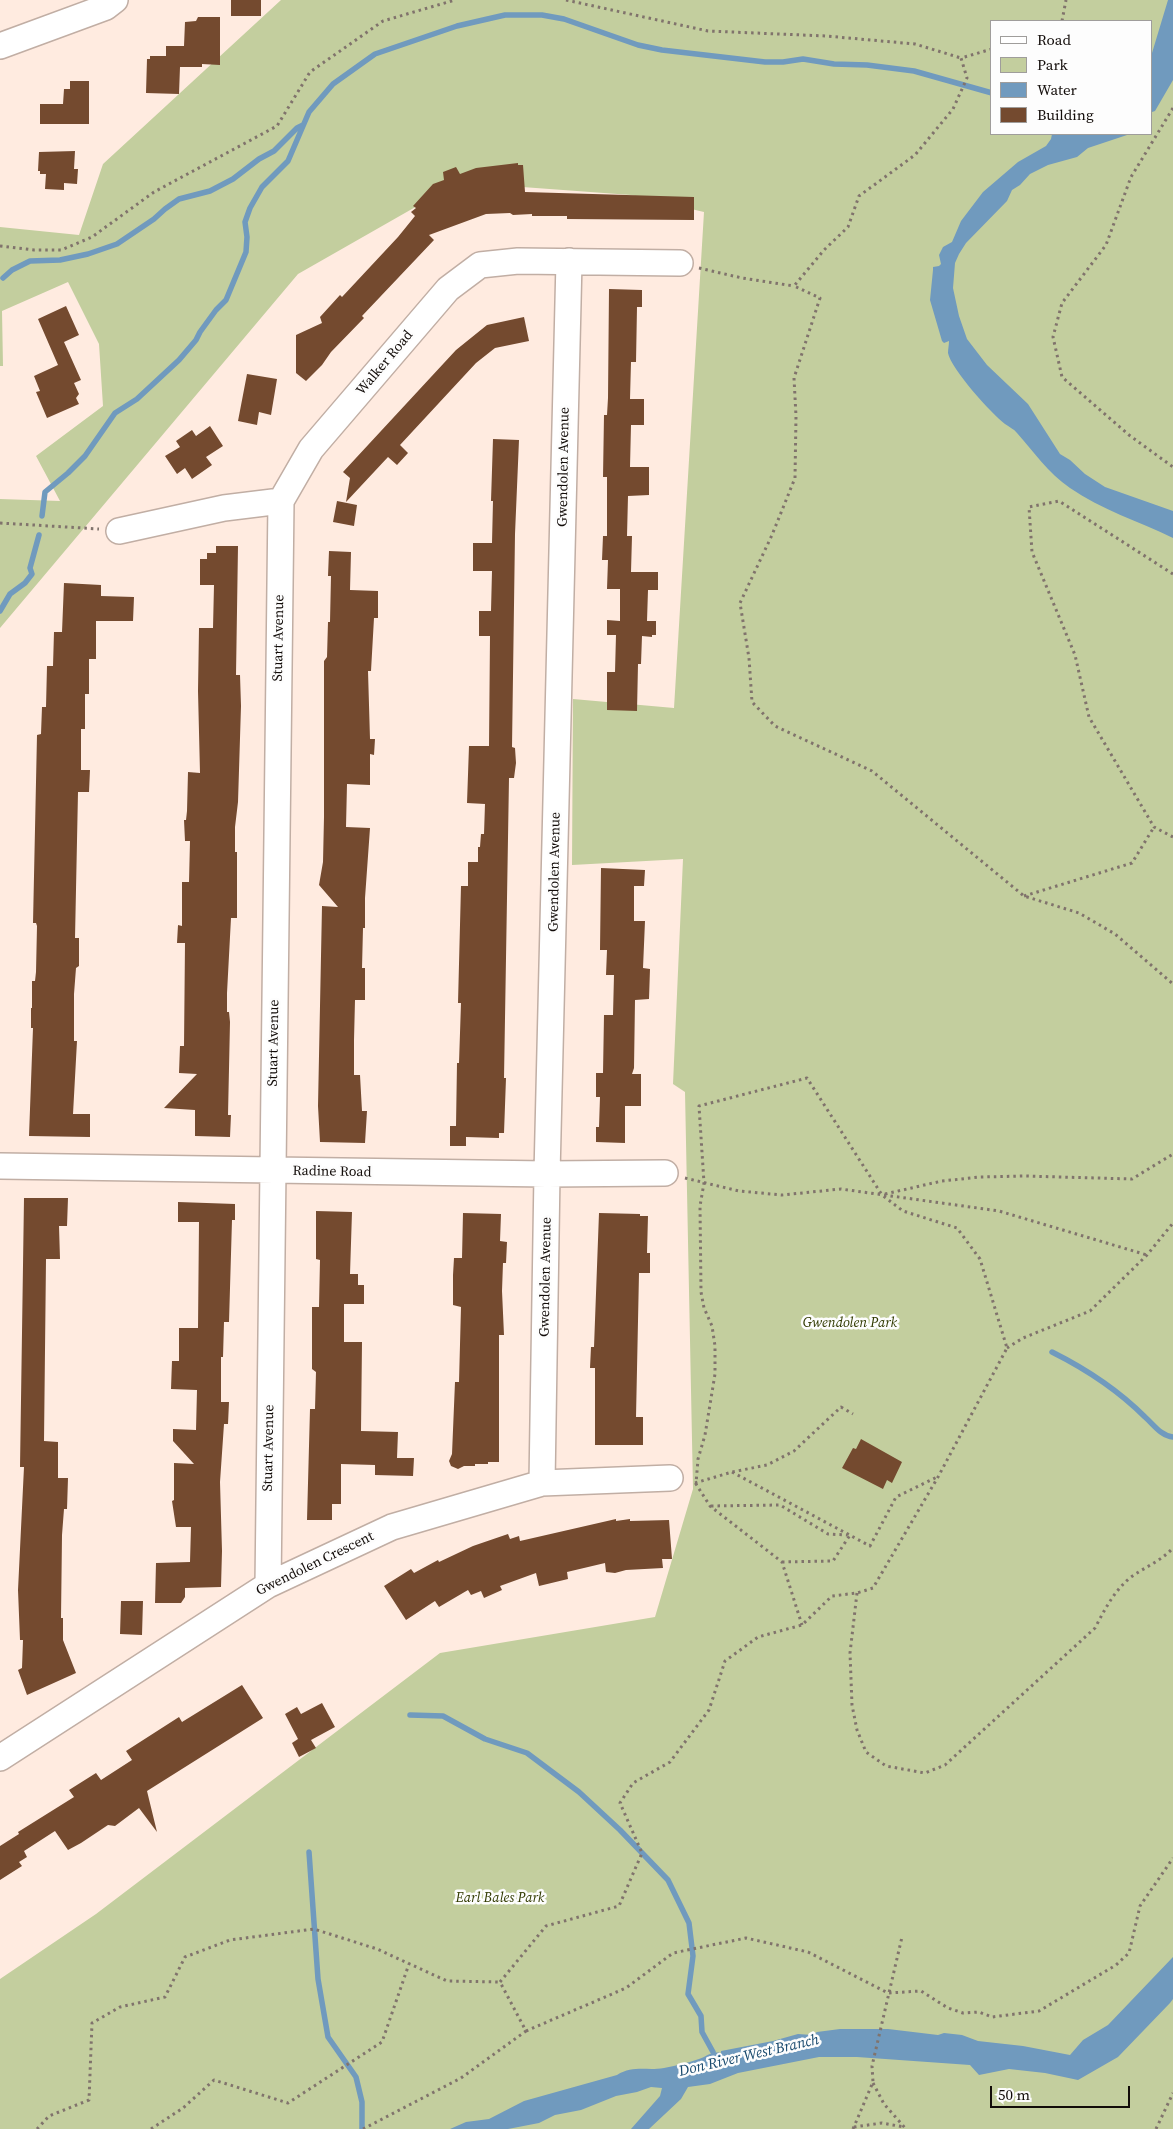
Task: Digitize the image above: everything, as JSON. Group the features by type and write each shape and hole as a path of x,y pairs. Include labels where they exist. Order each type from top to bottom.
{"street":[{"path":"0,46 106,6 115,0"},
{"name":"Walker Road","path":"282,501 311,450 448,289 480,265 518,261 680,263"},
{"name":"Gwendolen Avenue","path":"542,1483 547,1174 569,261"},
{"path":"119,531 224,508 282,501"},
{"name":"Stuart Avenue","path":"268,1585 282,501"},
{"name":"Radine Road","path":"0,1166 272,1171 665,1174"},
{"name":"Gwendolen Crescent","path":"0,1758 268,1585 392,1527 542,1483 670,1478"}],"path":[{"path":"0,246 34,250 61,250 92,237 154,192 277,126 310,72 382,21 455,0"},
{"path":"566,0 708,31 826,36 915,44 961,58 990,50"},
{"path":"1062,20 1066,0"},
{"path":"794,286 824,250 848,227 858,196 915,155 953,109 967,78 961,58"},
{"path":"1173,108 1131,177 1106,245 1062,303 1053,338 1062,377 1129,434 1173,467"},
{"path":"680,263 742,278 794,286 820,298 794,378 796,416 795,478 772,535 740,603 749,658 752,702 775,726 872,771 1024,896 1079,913 1115,934 1173,984"},
{"path":"1173,574 1059,501 1029,507 1032,552 1074,655 1089,717 1154,827 1173,837"},
{"path":"0,523 119,531"},
{"path":"1024,896 1132,863 1154,827"},
{"path":"802,1626 782,1562 710,1506 696,1484 698,1459 705,1435 715,1374 715,1346 712,1326 704,1308 701,1292 700,1206 704,1183 699,1106 807,1078 882,1195 903,1211 957,1228 980,1259 1007,1348"},
{"path":"882,1195 942,1181 980,1177 1025,1176 1132,1179 1173,1154"},
{"path":"665,1174 739,1191 782,1195 841,1189 998,1212 1147,1255"},
{"path":"500,1982 546,1926 619,1906 642,1853 620,1803 634,1783 670,1762 709,1710 725,1661 758,1637 802,1626 832,1596 857,1593 873,1588 938,1477 1007,1348 1023,1338 1090,1311 1147,1255 1173,1223"},
{"path":"670,1478 696,1484 732,1472 767,1465 794,1452 841,1407 853,1414"},
{"path":"732,1472 870,1546 896,1498 938,1477"},
{"path":"710,1506 780,1505 828,1534 850,1535"},
{"path":"782,1562 833,1561 850,1535"},
{"path":"857,1593 850,1654 852,1705 857,1730 866,1752 886,1766 925,1773 945,1765 1095,1628 1109,1600 1130,1578 1165,1557 1173,1548"},
{"path":"363,2129 461,2078 526,2031 626,1988 673,1953 746,1938 808,1952 888,1994 921,1991 948,2008 963,2013 979,2012 992,2017 1039,2010 1116,1965 1128,1954 1140,1906 1173,1858"},
{"path":"38,2129 49,2116 89,2100 92,2024 120,2007 165,1997 185,1957 230,1940 314,1929 377,1949 447,1981 500,1982"},
{"path":"902,1937 872,2066 873,2082 884,2104 905,2128"},
{"path":"151,2129 183,2108 214,2080 288,2103 382,2042 410,1964"},
{"path":"500,1982 526,2031"},
{"path":"853,2128 873,2082"},
{"path":"1156,2129 1173,2093"},
{"path":"853,2128 882,2123 905,2128"}],"green space":[{"name":"Earl Bales Park","path":"281,0 1173,0 1173,2129 0,2129 0,1979 96,1914 440,1653 655,1617 693,1489 685,1092 673,1084 683,859 572,865 573,699 674,708 704,212 631,195 468,183 433,197 298,274 0,628 0,499 60,501 36,456 103,406 99,344 68,282 2,311 3,366 0,366 0,227 79,235 103,164"}],"water":[{"path":"1168,0 1173,0 1173,80 1153,112 1153,50"},
{"path":"1052,135 1127,135 1088,148 1077,157 1048,165 1030,174 1020,185 1012,190 1007,201 966,243 955,263 953,288 959,316 967,339 987,365 1028,404 1060,454 1105,487 1173,511 1173,538 1095,503 1062,482 1048,469 1016,432 1005,424 972,390 951,360 948,353 949,341 944,343 942,341 930,300 933,267 941,264 939,255 943,247 952,242 961,221 983,192 1018,162 1046,146"},
{"name":"Don River West Branch","path":"1173,1957 1173,1999 1170,2003 1118,2057 1078,2080 1045,2073 1009,2069 979,2075 970,2065 857,2057 819,2057 738,2073 710,2084 688,2087 681,2099 649,2129 631,2129 660,2096 662,2088 651,2087 616,2096 581,2110 555,2115 539,2123 508,2129 450,2129 466,2122 489,2119 524,2101 629,2070 658,2069 673,2066 702,2058 712,2053 721,2053 721,2051 798,2034 812,2035 817,2032 840,2029 888,2029 938,2035 944,2033 962,2035 978,2041 1023,2046 1070,2055 1083,2040 1108,2025"}],"building":[{"path":"231,0 261,0 261,16 231,16"},
{"path":"198,17 220,17 220,65 202,64 202,67 180,67 179,94 146,93 147,59 150,59 150,56 166,56 166,46 184,46 185,22 196,21"},
{"path":"70,81 89,81 89,124 40,124 40,104 63,104 64,89 70,89"},
{"path":"75,151 74,169 78,169 77,184 64,183 64,190 45,189 46,174 40,174 40,171 38,171 39,152"},
{"path":"518,163 518,165 523,165 525,192 694,197 694,220 567,219 567,216 513,215 510,213 486,214 429,235 434,240 362,316 364,318 331,352 322,365 306,381 296,373 296,335 322,323 320,317 340,295 342,297 415,216 411,212 416,208 413,206 433,184 444,180 443,172 456,167 460,174 476,168"},
{"path":"609,289 642,290 642,307 637,307 636,362 631,362 630,399 644,399 644,425 631,425 630,467 649,467 649,495 628,496 627,536 632,536 631,572 658,572 658,590 648,590 647,621 656,621 656,635 652,635 652,637 642,636 641,664 638,664 637,711 607,710 607,672 615,672 616,635 607,635 607,620 620,621 620,589 607,589 608,560 602,560 603,536 607,536 607,477 603,477 604,415 607,415 608,398"},
{"path":"66,306 79,335 64,342 81,380 74,383 79,394 76,398 79,404 47,418 36,392 40,391 34,376 58,365 38,319"},
{"path":"524,317 529,341 495,348 476,363 400,445 408,453 397,465 388,457 346,502 350,478 343,472 456,350 487,325"},
{"path":"247,374 277,379 271,415 259,412 257,425 238,421"},
{"path":"210,426 223,446 206,457 212,465 192,479 185,468 177,474 165,456 180,447 176,441 192,430 196,436"},
{"path":"493,439 519,440 515,534 512,747 515,748 516,763 514,778 509,778 504,1133 499,1133 499,1138 466,1137 466,1146 450,1146 450,1126 456,1126 457,1063 459,1063 461,1003 458,1003 461,886 468,886 468,862 478,862 478,847 480,847 481,834 484,834 485,804 467,803 469,746 489,746 490,636 479,636 479,611 491,611 492,571 473,571 473,543 492,543"},
{"path":"337,501 357,505 354,526 333,522"},
{"path":"216,546 238,546 236,675 240,675 241,706 238,802 235,827 237,918 231,918 227,993 227,1012 229,1012 230,1022 228,1115 231,1115 230,1137 195,1136 195,1110 164,1108 197,1074 179,1073 180,1046 184,1046 185,943 177,943 178,925 182,926 182,882 189,882 190,841 185,841 184,820 186,820 187,811 188,772 200,773 199,628 213,628 214,585 200,585 200,559 207,559 207,553 216,553"},
{"path":"329,551 351,552 350,590 378,591 378,618 374,618 371,671 368,671 370,739 375,739 374,755 370,754 370,785 347,784 346,827 370,828 365,928 363,928 362,968 365,968 365,1000 355,1000 354,1040 354,1075 360,1075 362,1111 367,1111 365,1143 320,1142 318,1106 322,906 338,907 319,885 323,862 324,661 327,657 328,622 330,622 331,576 328,576"},
{"path":"64,583 101,585 101,596 134,597 133,621 96,621 96,659 89,659 89,694 85,694 85,729 81,729 81,770 90,770 89,792 78,792 75,938 79,938 79,966 76,968 74,994 74,1041 77,1041 73,1114 90,1114 90,1137 29,1136 33,1028 31,1028 32,981 35,981 36,972 37,926 36,923 33,923 37,735 41,734 42,707 46,707 47,666 53,666 54,632 62,632"},
{"path":"601,868 645,870 644,886 634,886 634,921 645,921 643,968 650,969 649,999 635,1000 634,1068 632,1074 641,1074 641,1106 625,1106 625,1143 596,1142 596,1127 599,1127 600,1097 596,1097 596,1073 603,1073 604,1015 613,1015 614,975 606,975 607,950 600,950"},
{"path":"24,1198 68,1198 67,1226 59,1226 60,1259 46,1259 44,1441 58,1442 58,1478 68,1478 67,1509 64,1509 62,1535 61,1618 63,1618 63,1640 76,1673 27,1695 18,1670 22,1668 23,1640 20,1640 18,1590 24,1467 20,1467"},
{"path":"178,1202 235,1204 235,1220 232,1220 229,1322 224,1322 223,1357 221,1357 221,1402 229,1402 228,1424 224,1424 220,1482 221,1587 185,1588 185,1597 181,1603 155,1603 156,1563 190,1562 191,1527 176,1527 172,1501 174,1500 174,1463 194,1464 173,1441 173,1429 196,1430 197,1390 171,1389 172,1361 179,1361 179,1328 198,1328 199,1222 178,1222"},
{"path":"316,1211 352,1212 350,1274 358,1274 358,1285 364,1285 364,1304 344,1304 344,1342 362,1342 361,1431 398,1432 397,1458 414,1458 413,1476 375,1475 375,1465 341,1464 341,1504 332,1504 332,1520 307,1520 310,1409 315,1409 316,1372 312,1369 312,1307 319,1307 320,1260 316,1259"},
{"path":"463,1213 501,1214 500,1241 507,1242 506,1263 503,1263 502,1291 504,1335 499,1335 499,1462 475,1464 475,1466 464,1466 458,1469 451,1466 449,1461 452,1454 455,1382 459,1382 461,1307 453,1305 453,1275 454,1258 462,1258"},
{"path":"599,1213 640,1214 640,1216 648,1216 647,1253 650,1253 650,1273 639,1273 636,1417 643,1417 643,1445 595,1445 595,1368 590,1368 591,1347 594,1347"},
{"path":"861,1439 902,1462 892,1483 887,1480 883,1489 842,1468 853,1448 856,1449"},
{"path":"616,1519 616,1521 630,1519 630,1521 669,1520 672,1559 662,1559 663,1568 626,1570 615,1573 606,1572 605,1563 567,1572 568,1579 539,1586 536,1573 500,1586 502,1590 484,1598 481,1591 471,1595 468,1590 439,1607 435,1601 406,1620 384,1586 411,1569 414,1573 438,1560 439,1562 473,1546 508,1534 510,1539 519,1536 520,1541"},
{"path":"121,1601 143,1601 142,1635 120,1634"},
{"path":"242,1685 263,1718 147,1791 157,1832 139,1808 115,1826 108,1825 68,1850 55,1831 24,1851 27,1857 19,1862 22,1866 0,1880 0,1846 19,1834 18,1832 74,1797 69,1790 96,1773 101,1780 132,1760 126,1751 179,1717 182,1722"},
{"path":"322,1703 335,1727 311,1740 316,1748 299,1757 292,1743 298,1739 285,1714 297,1707 301,1714"}],"waterway":[{"path":"42,516 45,492 85,456 115,413 137,399 179,360 196,340 216,310 226,300 246,252 245,222 250,208 262,187 288,161 309,112 333,84 375,54 457,26 505,15 542,15 564,19 638,45 662,50 765,62 803,59 834,64 867,65 914,71 990,92"},
{"path":"3,278 12,270 30,261 60,260 88,254 117,244 154,219 179,199 210,191 233,179 259,159 274,151 297,128 303,125"},
{"path":"0,611 10,594 25,583 32,574 30,568 39,535"},
{"path":"1052,1352 1101,1381 1135,1407 1161,1432 1173,1437"},
{"name":"Don River West Branch","path":"410,1715 443,1716 485,1739 527,1753 579,1792 620,1830 668,1880 689,1923 693,1956 688,1994 701,2016 702,2032 713,2052"},
{"path":"309,1852 318,1979 328,2037 356,2077 362,2102 362,2129"}],"park label":[{"name":"Gwendolen Park","path":"850,1323"}]}
